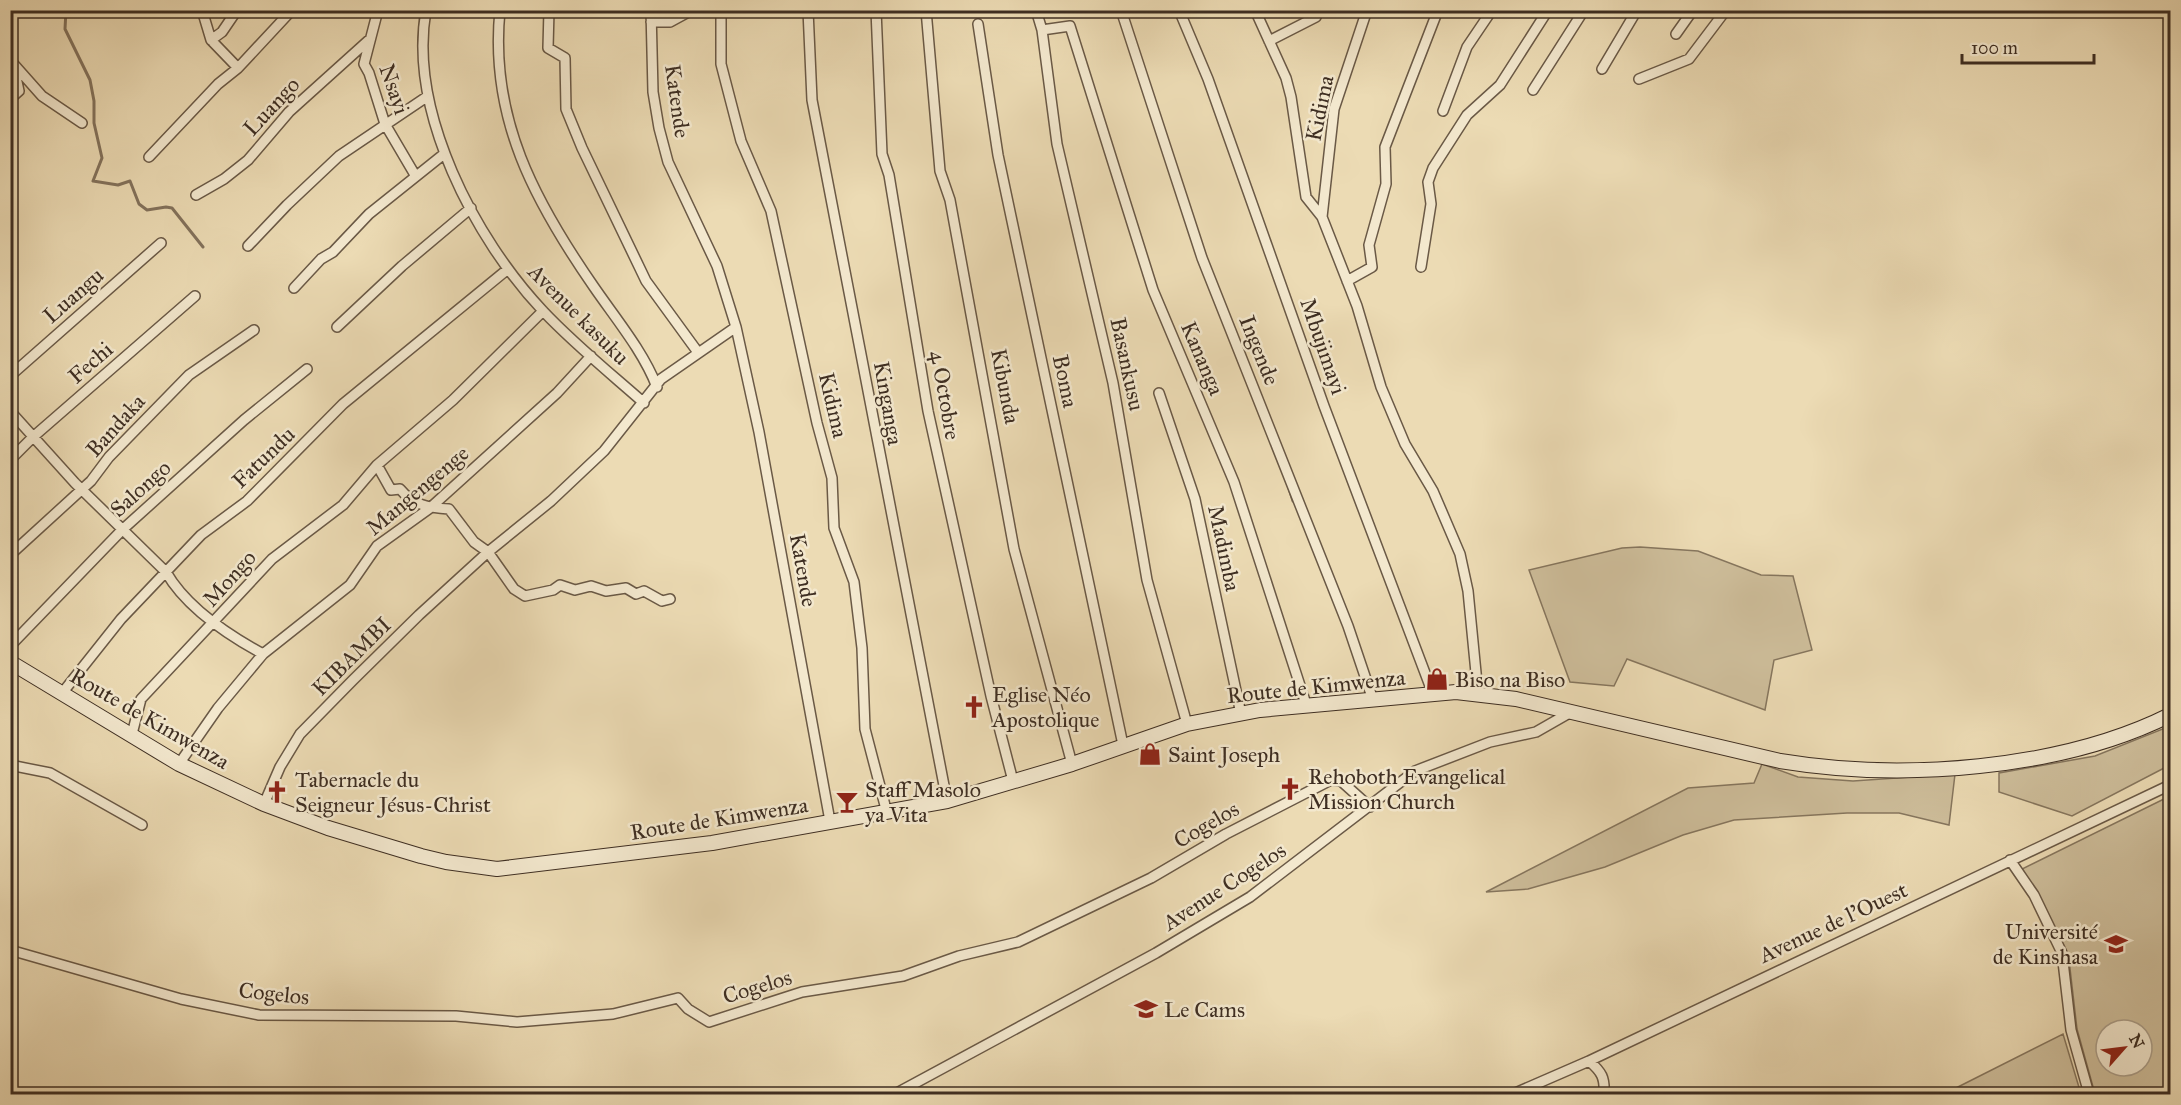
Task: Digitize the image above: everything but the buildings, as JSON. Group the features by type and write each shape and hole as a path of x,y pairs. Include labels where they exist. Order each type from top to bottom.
{"street":[{"path":"202,10 211,40 238,68"},
{"path":"211,40 222,32 237,10"},
{"path":"149,157 292,10"},
{"name":"Nsayi","path":"378,10 364,64 385,124 415,175"},
{"name":"Avenue kasuku","path":"426,10 422,50 429,96 444,154 471,208 508,269 543,311 644,403"},
{"path":"500,10 496,55 501,93 510,133 521,160 562,241 622,326 651,372 657,387"},
{"path":"549,10 548,48 565,58 566,110 582,148 646,281 697,351"},
{"name":"Katende","path":"651,10 653,92 659,128 668,162 717,266 736,327 759,432 830,821"},
{"path":"651,22 670,22 687,16 692,10"},
{"name":"Kidima","path":"721,10 721,64 741,141 771,211 817,423 832,478 834,528 854,582 862,648 865,729 887,813"},
{"name":"Kinganga","path":"808,10 814,111 947,801"},
{"name":"4 Octobre","path":"876,10 882,153 890,175 928,411 991,696 1013,781"},
{"name":"Kibunda","path":"926,10 940,171 950,200 1014,549 1072,764"},
{"name":"Basankusu","path":"1036,10 1042,30 1057,144 1113,383 1147,580 1187,724"},
{"name":"Ingende","path":"1121,10 1202,258 1374,700"},
{"name":"Mbujimayi","path":"1179,10 1208,79 1324,406 1433,694"},
{"path":"1255,10 1291,97 1306,197 1322,217 1347,281 1381,387 1405,444 1433,491 1460,554 1468,591 1478,693"},
{"path":"1269,41 1316,17 1319,10"},
{"name":"Kidima","path":"1322,217 1334,109 1367,10"},
{"path":"1347,281 1372,267 1369,245 1386,184 1385,147 1438,10"},
{"path":"1443,111 1467,46 1492,10"},
{"path":"1421,267 1431,204 1428,182 1433,168 1467,115 1500,85 1548,10"},
{"path":"1533,90 1584,10"},
{"path":"1602,69 1637,10"},
{"path":"1676,34 1693,10"},
{"path":"1639,78 1689,59 1726,10"},
{"name":"Boma","path":"978,24 998,155 1123,745"},
{"name":"Kananga","path":"1042,30 1070,26 1153,290 1243,506 1306,704"},
{"name":"Luango","path":"196,195 224,179 248,160 289,112 370,39"},
{"path":"10,99 19,91 11,62"},
{"path":"11,62 42,96 82,123"},
{"path":"248,246 286,205 339,156 429,96"},
{"path":"294,288 321,259 333,252 358,224 415,175 444,154"},
{"path":"337,327 402,266 471,208"},
{"name":"Luangu","path":"10,376 161,243"},
{"name":"Fatundu","path":"63,692 121,620 201,535 247,501 343,404 508,269"},
{"name":"Fechi","path":"10,460 33,437 195,296"},
{"name":"Mongo","path":"132,735 141,699 214,624 272,559 343,505 376,465 453,400 543,311"},
{"path":"488,552 551,501 604,451 662,379 697,351 736,327"},
{"name":"Bandaka","path":"10,555 81,489 189,375 254,330"},
{"name":"Mangengenge","path":"179,764 218,708 263,654 350,585 377,546 430,508 557,393 591,356"},
{"name":"Salongo","path":"10,646 122,530 244,420 307,369"},
{"name":"Madimba","path":"1159,393 1195,499 1241,714"},
{"path":"10,411 81,489 166,572 171,581 214,624 263,654"},
{"path":"376,465 391,490 400,489 408,499 430,508 449,509 474,542 488,552 514,589 525,596 553,590 560,585 575,590 591,586 606,591 626,588 636,594 644,591 662,601 670,599"},
{"name":"KIBAMBI","path":"264,804 280,767 300,734 419,615 488,552"},
{"name":"Route de Kimwenza","path":"10,662 179,764 264,804 328,828 421,856 497,869 712,843 947,801 1072,764 1187,724 1306,704 1433,694 1478,693 1780,761 1825,768 1887,772 1962,766 2073,749 2139,729 2170,716"},
{"name":"Avenue Cogelos","path":"895,1095 1117,976 1222,914 1284,873 1415,771 1490,742 1536,732 1570,712"},
{"path":"10,765 50,773 142,825"},
{"name":"Cogelos","path":"10,950 182,999 259,1015 456,1016 517,1022 613,1014 678,998 688,1009 709,1022 802,992 903,976 959,956 1018,942 1151,878 1236,828 1312,787 1331,780 1341,781 1370,807"},
{"name":"Avenue de l'Ouest","path":"1513,1095 1589,1062 2170,785"},
{"path":"2010,860 2034,895 2062,953 2072,1030 2089,1095"},
{"path":"1589,1062 1599,1070 1605,1080 1604,1095"}],"shaded area":[{"path":"1622,548 1698,551 1761,575 1793,576 1812,650 1774,660 1765,710 1627,659 1614,686 1570,682 1529,570"},
{"path":"2170,726 2170,765 2072,816 1999,792 1999,773 2095,756"},
{"path":"1762,764 1798,777 1853,781 1955,774 1949,825 1899,813 1847,813 1734,820 1683,835 1605,867 1528,889 1486,892 1688,788 1754,783"},
{"name":"Université de Kinshasa","path":"2170,796 2170,1094 2095,1094 2077,1029 2069,960 2022,869"},
{"path":"2063,1034 2081,1094 1944,1094"}],"waterway":[{"path":"66,10 65,29 90,80 94,101 94,123 102,158 93,181 118,185 130,181 139,204 147,210 172,208 203,247"},
{"path":"1288,485 1293,501"}],"place":[{"name":"Biso na Biso","path":"1437,679"},
{"name":"Eglise Néo Apostolique","path":"974,707"},
{"name":"Saint Joseph","path":"1150,754"},
{"name":"Rehoboth Evangelical Mission Church","path":"1290,789"},
{"name":"Tabernacle du Seigneur Jésus-Christ","path":"277,792"},
{"name":"Staff Masolo ya Vita","path":"847,802"},
{"name":"Université de Kinshasa","path":"2116,944"},
{"name":"Le Cams","path":"1146,1009"}]}
